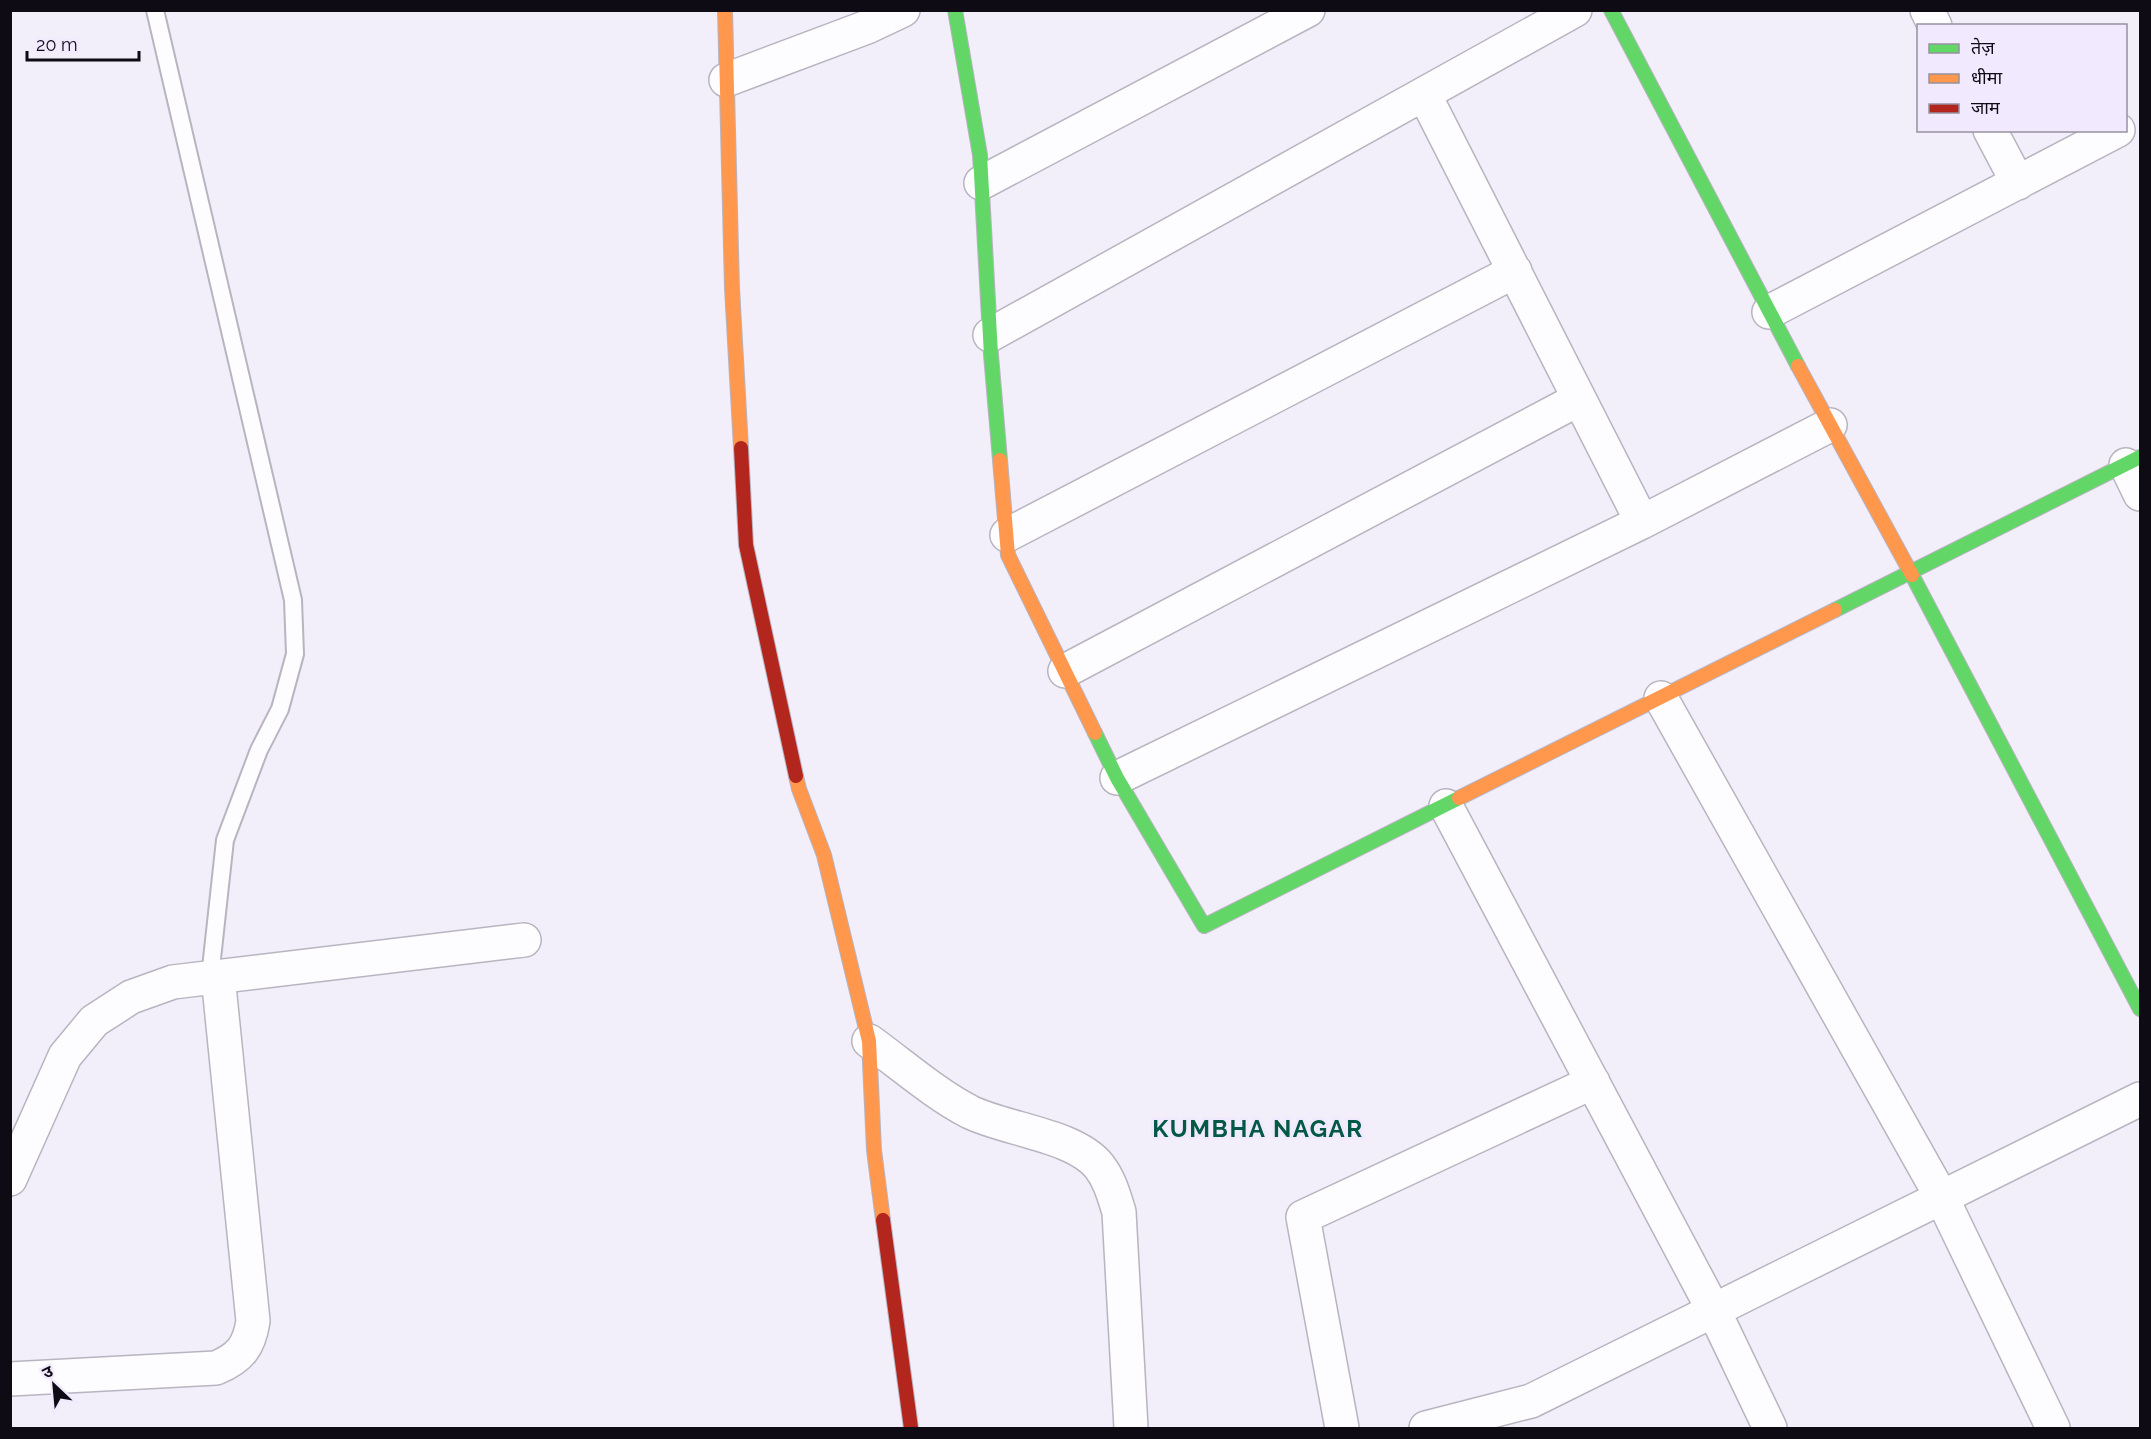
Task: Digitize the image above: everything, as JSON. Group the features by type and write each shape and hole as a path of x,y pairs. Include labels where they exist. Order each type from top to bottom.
{"street":[{"path":"725,10 732,288 746,545 799,789 824,855 869,1041 874,1150 911,1428"},
{"path":"726,80 867,27 903,10"},
{"path":"955,10 980,155 990,335 1008,555 1117,778 1204,926 2133,461 2140,494"},
{"path":"981,183 1308,10"},
{"path":"990,335 1575,10"},
{"path":"1611,10 2140,1009"},
{"path":"1927,10 1934,24"},
{"path":"1425,94 1642,522"},
{"path":"1991,132 2018,183"},
{"path":"1769,312 2114,132"},
{"path":"1007,535 1515,271"},
{"path":"1065,671 1579,399"},
{"path":"1117,778 1642,522 1830,424"},
{"path":"1661,698 1942,1198 2053,1428"},
{"path":"1446,806 1714,1311 1770,1428"},
{"path":"10,1179 65,1056 94,1021 131,997 173,981 525,940"},
{"path":"10,1379 216,1368 231,1362 245,1348 251,1335 253,1321 214,976"},
{"path":"869,1041 970,1112 1063,1142 1083,1151 1099,1165 1109,1181 1119,1212 1131,1428"},
{"path":"1342,1428 1303,1216 1593,1082"},
{"path":"1426,1428 1490,1421 2140,1099"}],"lane":[{"path":"155,10 293,600 295,654 280,709 259,750 225,840 214,976"}],"traffic: fast":[{"path":"955,10 980,155 991,355 1000,460"},
{"path":"1611,10 1798,366"},
{"path":"1835,610 2140,457"},
{"path":"1912,575 2140,1009"},
{"path":"1095,733 1117,778 1204,926 1459,798"}],"traffic: slow":[{"path":"725,10 732,288 741,448"},
{"path":"1798,366 1912,575"},
{"path":"1000,460 1008,555 1095,733"},
{"path":"1459,798 1835,610"},
{"path":"796,776 824,855 869,1041 874,1150 883,1220"}],"traffic: jam":[{"path":"741,448 746,545 796,776"},
{"path":"883,1220 911,1428"}],"district":[{"name":"KUMBHA NAGAR","path":"1258,1129"}]}
